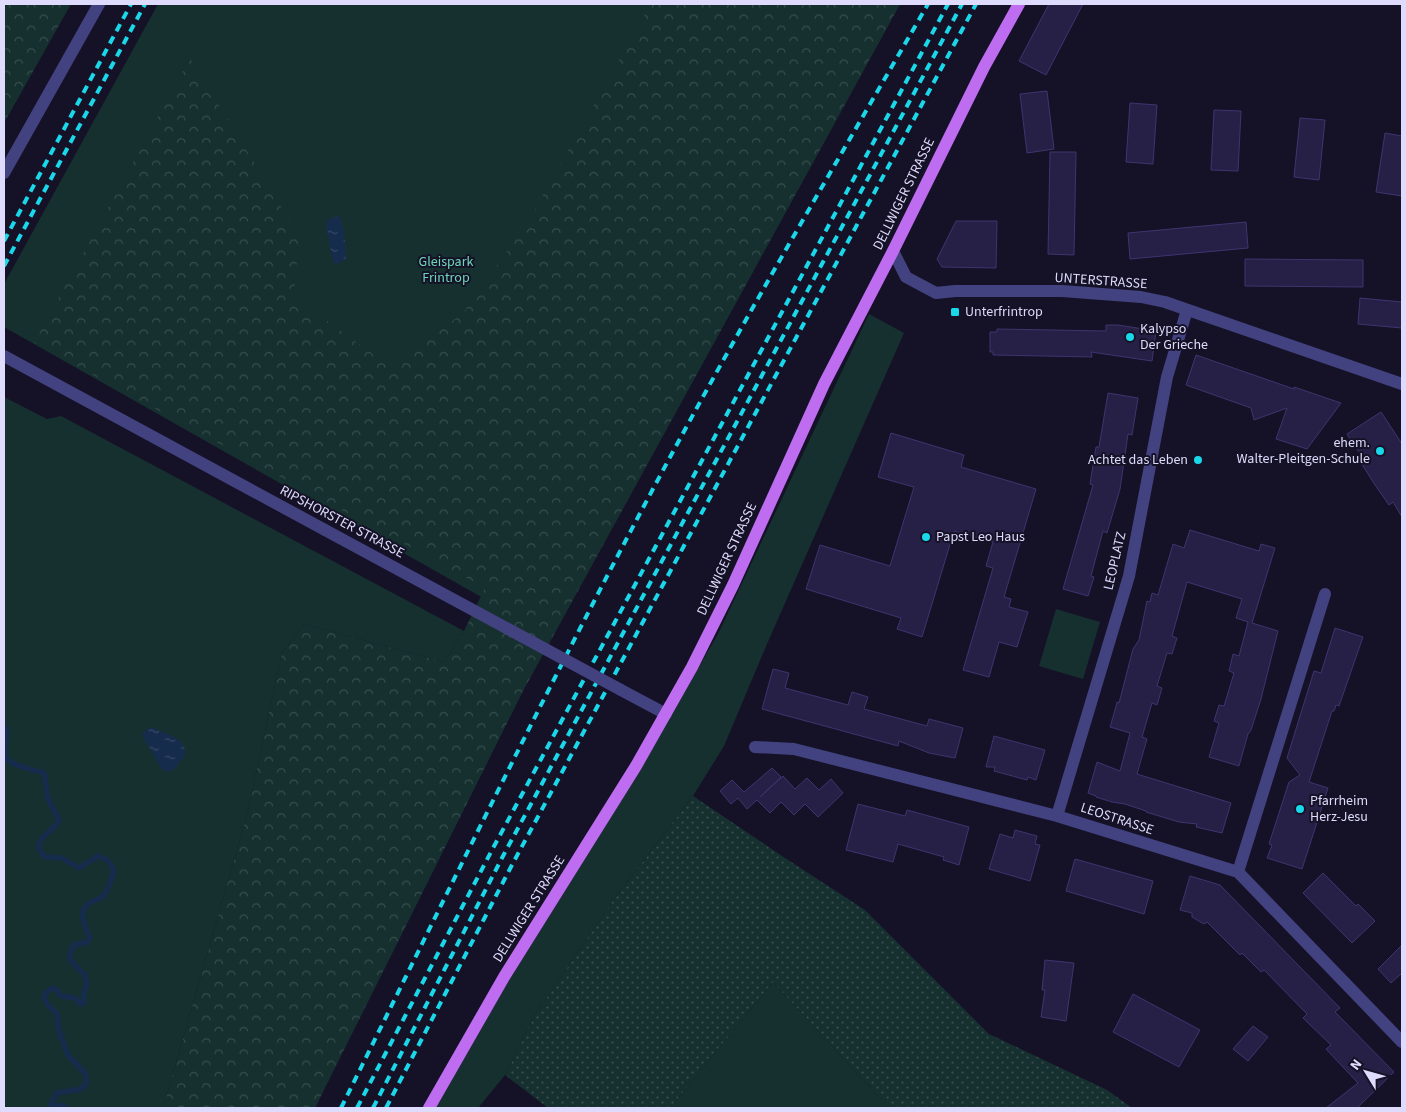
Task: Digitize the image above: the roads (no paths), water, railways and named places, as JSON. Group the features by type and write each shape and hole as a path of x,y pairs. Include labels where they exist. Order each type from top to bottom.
{"main road":[{"name":"DELLWIGER STRASSE","path":"429,1108 504,977 636,766 666,714 733,586 824,384 893,251 984,67 1019,4"}],"street":[{"path":"4,173 99,4"},
{"name":"UNTERSTRASSE","path":"893,251 906,277 936,293 955,291 1062,291 1141,297 1165,302 1402,384"},
{"name":"LEOPLATZ","path":"1057,816 1129,576 1167,378 1188,310"},
{"name":"RIPSHORSTER STRASSE","path":"4,356 666,714"},
{"path":"1238,872 1325,594"},
{"name":"LEOSTRASSE","path":"755,747 794,749 1057,816 1238,872 1402,1042"}],"water":[{"path":"337,216 340,217 342,225 346,259 336,264 333,261 326,226 328,220"},
{"path":"148,728 153,728 170,735 183,745 185,756 172,771 164,771 161,768 143,737 143,733"}],"waterway":[{"path":"4,727 7,730 5,752 7,759 16,765 44,773 48,799 59,820 40,841 40,851 45,857 62,858 79,868 98,856 109,862 114,873 104,895 86,905 84,909 83,918 90,938 87,942 74,945 70,954 70,960 85,975 87,985 84,992 84,1003 81,1004 75,998 61,996 53,988 45,994 44,998 50,1008 57,1014 59,1031 68,1055 86,1074 86,1083 81,1089 57,1093 51,1104 54,1107 61,1105 67,1108"}],"railway":[{"path":"4,241 131,4"},
{"path":"4,266 145,4"},
{"path":"341,1108 538,711 661,474 759,297 928,4"},
{"path":"357,1108 492,850 948,4"},
{"path":"373,1108 503,856 962,4"},
{"path":"386,1108 513,863 976,4"}],"place":[{"name":"Unterfrintrop","path":"955,312"},
{"name":"Kalypso Der Grieche","path":"1130,337"},
{"name":"ehem. Walter-Pleitgen-Schule","path":"1380,451"},
{"name":"Achtet das Leben","path":"1198,460"},
{"name":"Papst Leo Haus","path":"926,537"},
{"name":"Pfarrheim Herz-Jesu","path":"1300,809"}],"park label":[{"name":"Gleispark Frintrop","path":"446,270"}]}
